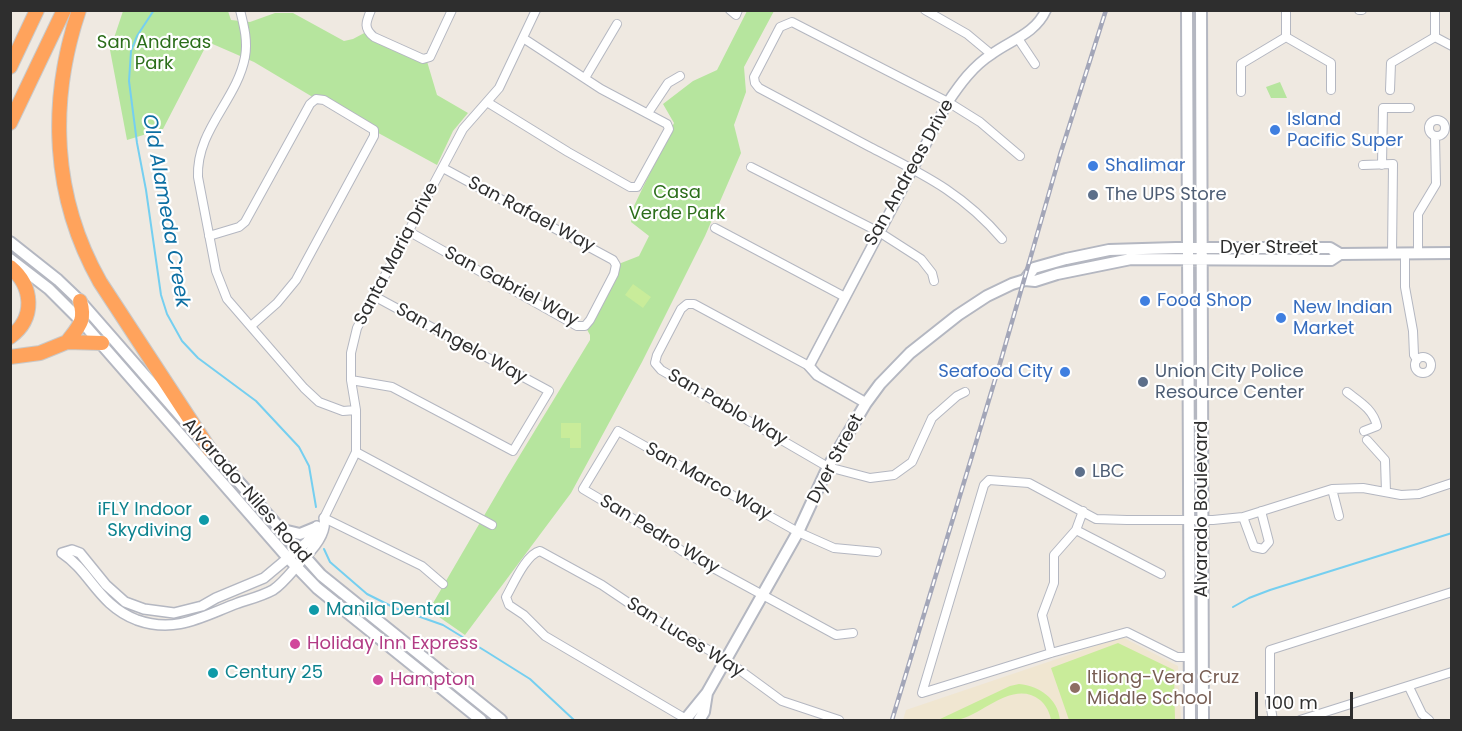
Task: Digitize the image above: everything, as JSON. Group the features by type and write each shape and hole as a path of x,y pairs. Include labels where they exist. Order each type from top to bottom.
{"highway":[{"path":"10,67 38,10"},
{"path":"10,105 55,10"},
{"path":"10,123 64,10"},
{"path":"79,10 64,69 58,116 60,165 74,227 89,262 108,295 210,450"},
{"path":"10,267 18,274 27,289 29,304 22,326 10,337"},
{"path":"67,342 82,321 80,301"},
{"path":"10,357 47,351 67,342 102,343"}],"main road":[{"name":"Alvarado Boulevard","path":"1187,10 1190,720"},
{"name":"Alvarado Boulevard","path":"1201,10 1203,720"},
{"name":"Alvarado-Niles Road","path":"10,242 58,280 80,301 321,575 501,720"},
{"path":"1284,260 1292,254 1318,253 1325,248"},
{"name":"Dyer Street","path":"1025,280 1034,268 1109,250 1330,248 1340,254 1452,253"},
{"name":"Dyer Street","path":"686,720 707,693 726,660 798,532 828,467 867,403 885,379 929,336 958,315 987,296 1025,280 1035,281 1119,260 1331,260 1340,254"},
{"name":"Alvarado-Niles Road","path":"10,259 49,289 82,321 288,558 317,588 481,720"},
{"path":"280,529 300,534 317,527"},
{"name":"Dyer Street","path":"699,720 704,712 707,693"}],"street":[{"path":"240,10 246,41 243,64 207,132 197,164 216,271 227,299 304,388 319,402 344,411 356,410"},
{"path":"371,10 366,20 366,27 374,37 426,58 430,57 452,10"},
{"name":"Santa Maria Drive","path":"324,518 326,526 314,548 301,554 288,558 264,578 202,606 174,613 144,609 125,602 106,585 80,553 72,550 62,553 97,592 114,607 135,619 162,624 193,622 255,598 274,589 296,567 301,554 307,542 324,518 356,452 356,410 351,380 351,353 357,328 463,129 499,88 536,10"},
{"path":"730,10 736,15 738,10"},
{"path":"925,10 967,33 991,54"},
{"name":"San Andreas Drive","path":"809,366 948,102 965,78 991,54 1019,40 1042,19 1046,10"},
{"path":"1286,10 1286,37"},
{"path":"1435,10 1435,37"},
{"path":"1002,239 990,224 950,190 914,168 759,88 754,77 780,27 792,22 948,102 980,122 1020,156"},
{"path":"585,78 616,24"},
{"path":"1286,37 1331,63 1331,90"},
{"path":"1241,92 1241,63 1286,37"},
{"path":"1435,37 1452,46"},
{"path":"1390,90 1391,63 1435,37"},
{"path":"487,102 630,187 637,186 669,129 667,124 601,89 523,38"},
{"path":"1019,40 1035,64"},
{"path":"648,113 668,83 680,76"},
{"path":"209,236 239,227 245,222 310,104 316,99 324,100 374,130 374,136 296,280 277,303 251,326"},
{"path":"1382,165 1383,108 1410,108"},
{"path":"1418,254 1418,214 1436,184 1435,136"},
{"path":"1363,165 1393,164 1392,254"},
{"path":"750,167 879,232 921,259 932,273 934,281"},
{"name":"San Rafael Way","path":"442,168 613,260 616,265"},
{"path":"715,228 845,297"},
{"name":"San Gabriel Way","path":"408,231 577,326 585,326 590,320 614,274 616,265"},
{"path":"1405,254 1405,286 1413,331 1414,355 1417,360"},
{"name":"San Angelo Way","path":"351,380 392,387 513,451 549,391 374,296"},
{"name":"San Pablo Way","path":"809,366 694,304 687,304 681,309 655,363 660,370 828,467 870,478 894,475 912,462 932,418 957,396 965,392"},
{"path":"809,366 817,375 867,403"},
{"path":"1347,392 1368,409 1376,421 1377,426 1364,431"},
{"name":"San Marco Way","path":"618,431 798,532 834,548 877,552"},
{"name":"San Pedro Way","path":"618,431 583,489 657,533 682,551 762,595"},
{"path":"1367,440 1385,460 1386,492"},
{"path":"356,452 492,525"},
{"path":"1190,657 1176,657 1127,632 1051,652 922,693 984,485 989,480 1029,483 1096,519 1189,520 1243,517 1332,489 1363,488 1401,495 1419,494 1452,483"},
{"path":"1332,489 1339,516"},
{"path":"1051,652 1042,615 1054,583 1054,555 1076,530 1083,512"},
{"path":"1243,517 1254,547 1263,549 1269,542 1261,512"},
{"path":"324,518 422,566 443,584"},
{"path":"1076,530 1161,574"},
{"name":"San Luces Way","path":"686,720 545,636 509,604 506,597 534,552 540,551 602,585 639,610 726,660 782,700 839,720"},
{"path":"1273,720 1270,703 1270,651 1452,592"},
{"path":"762,595 836,635 853,633"},
{"path":"1300,720 1452,672"},
{"path":"1409,687 1422,714 1430,720"}],"shaded area":[{"name":"Itliong-Vera Cruz Middle School","path":"1122,637 1178,666 1181,720 903,720 906,710"}],"green space":[{"name":"San Andreas Park","path":"123,11 228,11 231,20 250,22 275,13 293,13 344,41 368,31 426,58 437,95 468,113 453,131 437,165 316,99 254,62 208,42 163,129 127,140 110,50"},
{"name":"Casa Verde Park","path":"747,11 774,11 744,67 746,92 734,125 741,153 705,236 642,362 571,493 465,635 429,610 590,340 585,326 616,265 639,256 649,236 631,222 634,206 674,123 663,104 693,81 717,70"},
{"path":"1280,82 1287,98 1271,98 1266,87"},
{"path":"633,284 651,297 643,308 625,295"},
{"path":"561,423 581,423 581,448 570,448 570,438 561,438"},
{"path":"1118,643 1174,670 1175,720 1069,720 1051,668"},
{"path":"1027,685 1047,695 1056,706 1060,720 1051,720 1040,700 1030,695 1019,694 998,700 967,717 952,721 938,720 1010,686"}],"waterway":[{"name":"Old Alameda Creek","path":"154,10 137,36 131,51 129,81 161,295 167,314 182,341 198,358 256,401 299,447 309,466 316,507"},
{"path":"1233,607 1270,590 1452,533"},
{"name":"Old Alameda Creek","path":"324,549 330,562 367,594 395,608 443,625 530,679 574,720"}],"railway":[{"path":"892,720 1001,360 1060,155 1106,10"}],"place":[{"name":"Island Pacific Super","path":"1275,130"},
{"name":"Shalimar","path":"1093,166"},
{"name":"The UPS Store","path":"1093,195"},
{"name":"Food Shop","path":"1145,301"},
{"name":"New Indian Market","path":"1281,318"},
{"name":"Seafood City","path":"1065,372"},
{"name":"Union City Police Resource Center","path":"1143,382"},
{"name":"LBC","path":"1080,472"},
{"name":"iFLY Indoor Skydiving","path":"204,520"},
{"name":"Manila Dental","path":"314,610"},
{"name":"Holiday Inn Express","path":"295,644"},
{"name":"Century 25","path":"213,673"},
{"name":"Hampton","path":"378,680"},
{"name":"Itliong-Vera Cruz Middle School","path":"1075,688"}]}
